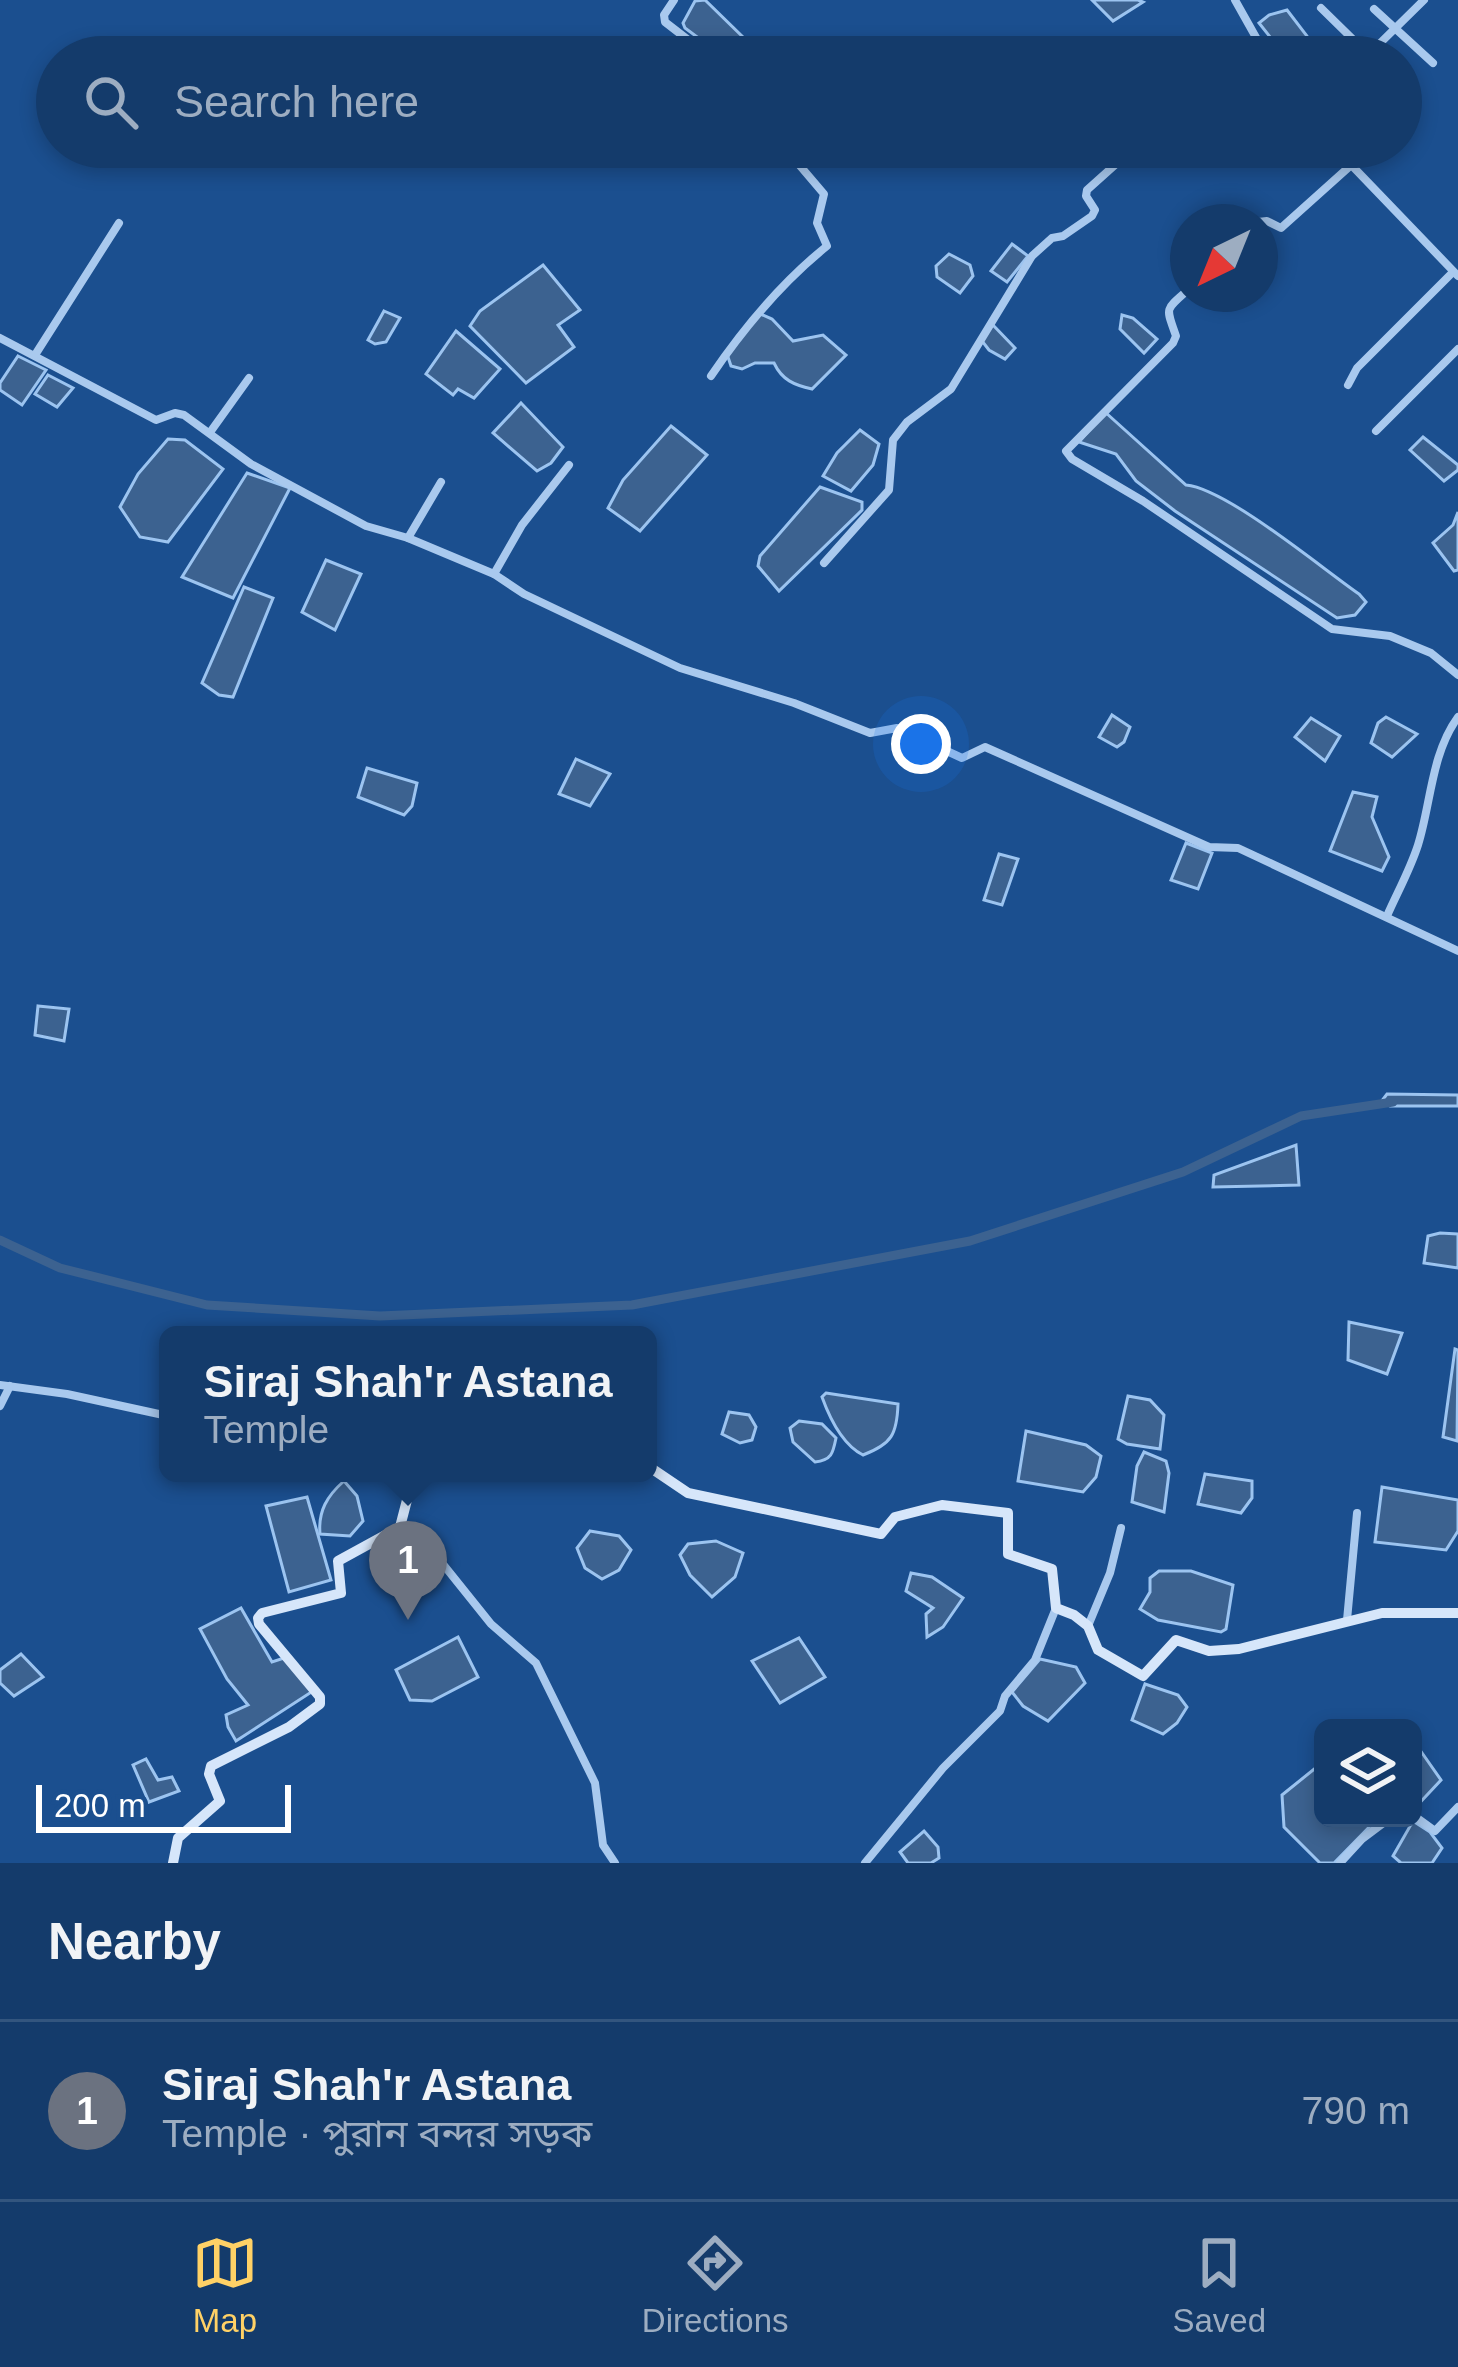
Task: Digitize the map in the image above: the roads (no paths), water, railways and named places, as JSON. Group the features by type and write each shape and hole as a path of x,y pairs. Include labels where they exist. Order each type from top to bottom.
{"street":[{"path":"674,0 665,22 683,36"},
{"path":"1235,0 1254,36"},
{"path":"1388,36 1424,0"},
{"path":"1321,8 1349,36"},
{"path":"1374,9 1403,36"},
{"path":"1422,53 1433,63"},
{"path":"711,376 751,317 806,260 827,246 817,223 824,194 803,168"},
{"path":"824,563 889,490 891,451 899,430 951,389 1033,256 1052,238 1092,216 1095,210 1087,190 1112,168"},
{"path":"1278,226 1346,168"},
{"path":"1348,385 1357,368 1455,274 1350,168"},
{"path":"35,355 119,223"},
{"path":"1170,305 1167,314 1176,336 1173,343 1066,451 1072,459 1332,628 1390,636 1432,653 1458,675"},
{"path":"0,338 156,420 175,413 211,431 251,464 366,526 494,574 524,594 680,668 794,703 870,733 897,728 962,758 985,746 1209,847 1238,848 1458,951"},
{"path":"1376,431 1458,349"},
{"path":"211,431 249,378"},
{"path":"494,574 522,525 569,465"},
{"path":"408,538 441,482"},
{"path":"1387,916 1420,841 1426,800 1458,717"},
{"path":"0,1406 5,1385 159,1414"},
{"path":"657,1472 688,1492 881,1534 896,1517 941,1504 1006,1512 1008,1554 1052,1569 1056,1608 1034,1660 1005,1696 1000,1711 943,1768 865,1863"},
{"path":"173,1863 178,1838 220,1801 208,1774 212,1766 289,1727 320,1704 320,1697 258,1618 262,1613 341,1594 338,1561 400,1527 412,1482"},
{"path":"1347,1621 1357,1513"},
{"path":"400,1527 422,1538 491,1624 536,1663 595,1783 603,1845 615,1863"},
{"path":"1088,1626 1110,1573 1121,1528"},
{"path":"1056,1608 1088,1626 1099,1650 1143,1676 1176,1640 1209,1651 1239,1649 1382,1613 1458,1613"},
{"path":"1422,1822 1434,1831 1458,1807"},
{"path":"1340,1863 1378,1827"}],"water":[{"path":"705,0 742,36 696,36 685,28 683,23 695,1"},
{"path":"1092,0 1138,0 1143,2 1113,21"},
{"path":"1287,10 1307,36 1269,36 1259,23"},
{"path":"1012,244 1028,256 1007,282 991,271"},
{"path":"949,254 970,265 973,276 960,293 937,277 936,266"},
{"path":"543,265 580,310 558,325 574,347 526,383 470,326 480,311"},
{"path":"384,311 400,318 386,342 375,344 368,340"},
{"path":"758,313 772,319 793,341 823,335 846,355 812,389 789,381 774,363 742,369 731,366 727,354"},
{"path":"1122,315 1133,318 1157,339 1144,353 1120,329"},
{"path":"992,324 1015,348 1005,359 982,341"},
{"path":"456,331 500,369 474,398 458,389 453,395 426,374"},
{"path":"18,356 46,370 22,405 0,390"},
{"path":"48,375 73,388 57,407 35,394"},
{"path":"521,403 563,447 551,463 537,471 493,433"},
{"path":"1105,412 1186,485 1248,514 1366,602 1355,615 1337,618 1175,511 1136,481 1116,454 1079,442"},
{"path":"671,426 707,455 640,531 608,508 623,480"},
{"path":"860,430 879,444 873,465 851,491 823,476"},
{"path":"1423,437 1458,465 1444,481 1410,450"},
{"path":"168,439 185,440 223,469 168,542 140,537 120,507 138,474"},
{"path":"247,473 290,488 233,598 182,577"},
{"path":"820,487 862,502 862,510 779,591 758,566 760,556"},
{"path":"1458,512 1458,570 1454,571 1433,543 1453,525"},
{"path":"326,560 361,574 335,630 302,612"},
{"path":"244,587 273,598 233,697 219,695 202,683"},
{"path":"1112,715 1130,727 1117,747 1099,737"},
{"path":"1386,717 1417,734 1392,757 1371,743 1378,723"},
{"path":"1311,718 1340,736 1325,761 1295,737"},
{"path":"576,759 610,774 590,806 559,794"},
{"path":"367,768 417,783 412,806 404,815 358,797"},
{"path":"1353,792 1377,797 1372,817 1389,857 1382,871 1330,851"},
{"path":"1186,843 1212,853 1198,889 1171,880"},
{"path":"999,854 1018,859 1002,905 984,900"},
{"path":"38,1006 69,1009 64,1041 35,1035"},
{"path":"1387,1094 1458,1095 1458,1106 1390,1106 1381,1102"},
{"path":"1296,1145 1299,1185 1213,1187 1214,1175"},
{"path":"1458,1234 1458,1268 1424,1263 1428,1236"},
{"path":"1349,1322 1402,1333 1387,1374 1348,1360"},
{"path":"1458,1350 1457,1441 1443,1437"},
{"path":"826,1393 898,1404 891,1437 863,1455 856,1451 833,1422 822,1397"},
{"path":"1128,1396 1150,1400 1164,1415 1160,1449 1118,1439"},
{"path":"729,1412 749,1415 756,1427 752,1440 740,1443 722,1434"},
{"path":"799,1421 822,1424 836,1438 828,1457 815,1462 793,1442 790,1428"},
{"path":"1026,1431 1086,1445 1101,1456 1096,1477 1083,1492 1018,1481"},
{"path":"1144,1452 1166,1461 1164,1512 1132,1502"},
{"path":"1205,1474 1252,1481 1252,1498 1241,1513 1198,1504"},
{"path":"345,1482 357,1496 363,1521 350,1536 320,1534 325,1504"},
{"path":"1382,1487 1458,1500 1458,1531 1446,1550 1375,1542"},
{"path":"307,1497 331,1580 289,1592 266,1506"},
{"path":"590,1531 619,1536 631,1550 619,1570 602,1579 585,1568 577,1548"},
{"path":"716,1541 743,1553 735,1577 712,1597 690,1575 680,1555 688,1544"},
{"path":"1159,1571 1191,1571 1233,1585 1226,1629 1221,1632 1158,1620 1140,1609 1150,1592 1150,1578"},
{"path":"911,1573 932,1577 963,1598 943,1627 927,1637 926,1614 933,1608 906,1591"},
{"path":"241,1608 272,1662 284,1658 313,1691 236,1741 226,1715 248,1705 227,1679 200,1629"},
{"path":"458,1637 478,1677 432,1701 410,1700 396,1670"},
{"path":"799,1638 825,1677 780,1703 752,1661"},
{"path":"21,1654 43,1677 14,1696 0,1683 0,1670"},
{"path":"1040,1659 1076,1667 1085,1683 1048,1721 1023,1706 1012,1692"},
{"path":"1145,1684 1178,1695 1187,1707 1163,1734 1132,1720"},
{"path":"1422,1753 1441,1780 1422,1800"},
{"path":"146,1759 158,1780 172,1777 179,1791 149,1802 133,1765"},
{"path":"1314,1769 1314,1827 1369,1827 1334,1863 1320,1863 1284,1827 1282,1795"},
{"path":"1410,1827 1430,1832 1442,1848 1432,1863 1401,1863 1393,1856"},
{"path":"924,1831 938,1847 939,1858 931,1863 908,1863 900,1852"}],"waterway":[{"path":"0,1240 60,1268 207,1305 380,1316 632,1305 970,1241 1183,1172 1301,1116 1393,1102"}],"place":[{"name":"Siraj Shah'r Astana","path":"408,1620"}]}
